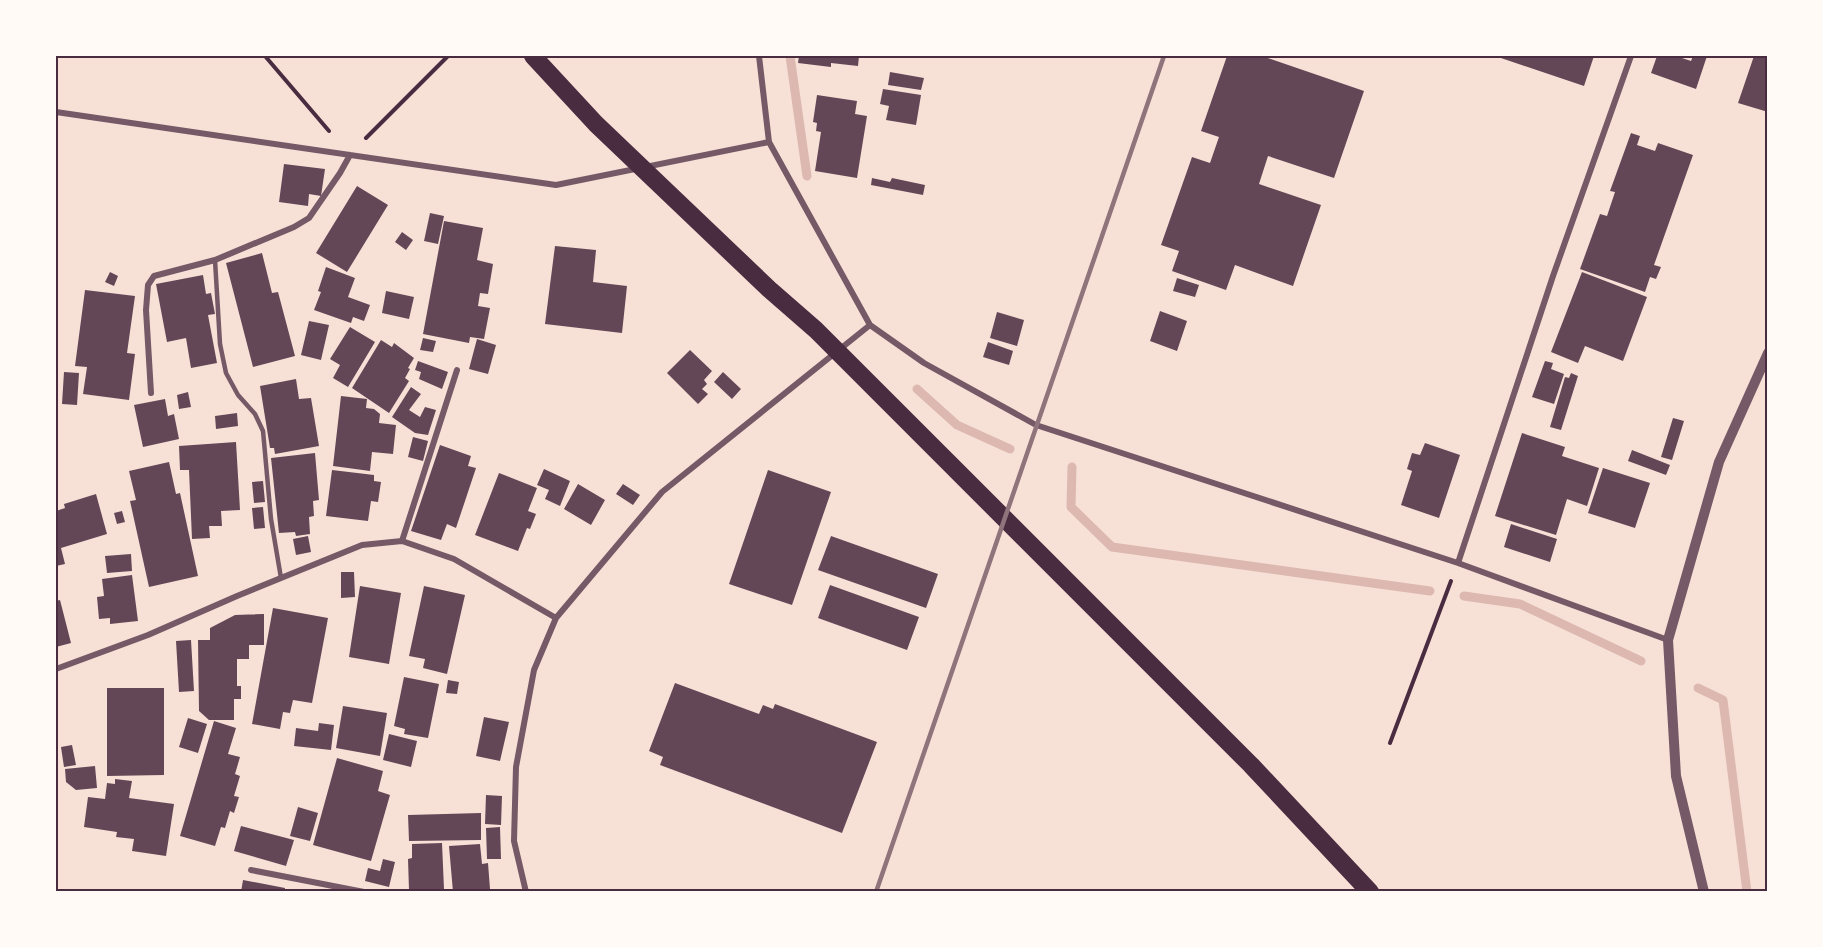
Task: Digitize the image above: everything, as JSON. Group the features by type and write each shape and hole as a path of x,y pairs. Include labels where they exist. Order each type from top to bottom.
{"highway":[{"path":"533,56 596,124 816,330 1047,560 1251,765 1370,891"}],"street":[{"path":"759,56 769,142 870,325 924,363 1036,425 1458,563 1668,640"},
{"path":"1458,563 1553,276 1631,56"},
{"path":"56,112 556,185 769,142"},
{"path":"151,393 146,310 148,285 154,276 215,260 294,227 309,218 350,155"},
{"path":"526,891 514,841 516,766 534,670 556,618 662,492 870,325"},
{"path":"1704,891 1677,776 1668,640 1719,462 1767,353"},
{"path":"402,541 457,369"},
{"path":"56,669 148,635 362,545 402,541 454,559 556,618"},
{"path":"251,870 364,891"}],"lane":[{"path":"215,260 222,354 226,373 238,395 255,414 263,431 271,519 281,578"}],"path":[{"path":"265,56 350,155 448,56"},
{"path":"1390,743 1458,563"}],"building":[{"path":"799,56 859,56 858,66 831,63 831,67 798,63"},
{"path":"1227,56 1262,56 1364,91 1334,178 1268,156 1259,184 1321,205 1293,286 1235,265 1226,290 1172,271 1179,251 1161,245 1192,157 1210,163 1219,137 1201,131"},
{"path":"1495,56 1594,56 1584,86"},
{"path":"1657,56 1676,56 1691,61 1693,56 1707,56 1696,89 1651,73"},
{"path":"1754,56 1768,56 1768,112 1738,103"},
{"path":"890,72 924,78 921,90 888,85"},
{"path":"883,89 921,95 916,125 886,120 889,106 880,104"},
{"path":"817,95 857,101 855,114 867,116 857,178 815,171 821,132 816,131 817,123 813,122"},
{"path":"1631,133 1640,136 1637,145 1655,151 1658,143 1693,155 1654,265 1661,267 1656,279 1650,277 1645,292 1580,269 1600,214 1607,216 1615,192 1610,191"},
{"path":"284,164 325,169 321,196 309,194 308,206 279,202"},
{"path":"872,178 890,182 892,178 925,185 923,195 871,185"},
{"path":"357,186 388,205 347,272 316,253"},
{"path":"430,213 444,216 438,244 424,241"},
{"path":"444,221 483,228 477,260 493,264 488,294 480,293 478,306 490,308 484,339 470,337 469,343 423,334"},
{"path":"402,232 413,240 406,250 395,242"},
{"path":"555,246 596,250 593,282 627,286 622,333 545,324"},
{"path":"262,253 272,293 278,292 295,356 253,367 226,263"},
{"path":"326,267 355,278 348,297 370,305 364,321 353,317 351,323 314,310 321,292 318,291"},
{"path":"110,272 118,276 114,286 105,282"},
{"path":"1582,272 1647,297 1623,361 1585,346 1578,363 1551,352"},
{"path":"203,275 206,294 211,293 215,314 208,315 217,363 191,368 186,338 167,342 156,284"},
{"path":"1177,278 1199,285 1195,297 1173,291"},
{"path":"85,290 135,296 127,353 135,354 129,400 83,394 87,367 75,366"},
{"path":"386,291 414,297 409,319 382,313"},
{"path":"1160,311 1187,321 1177,351 1150,341"},
{"path":"997,312 1024,320 1017,346 990,338"},
{"path":"309,321 329,325 321,360 301,355"},
{"path":"350,327 375,342 348,387 333,378 340,365 330,359"},
{"path":"423,338 436,341 433,352 420,350"},
{"path":"477,339 496,345 488,374 469,369"},
{"path":"381,340 392,347 394,343 414,358 405,378 409,381 389,413 352,388"},
{"path":"988,342 1013,351 1009,365 983,357"},
{"path":"690,350 712,371 704,380 707,384 702,389 708,394 698,404 667,373"},
{"path":"418,361 448,372 442,389 419,379 421,372 415,370"},
{"path":"1545,361 1553,363 1551,369 1564,374 1554,404 1532,397"},
{"path":"64,372 79,373 77,405 62,404"},
{"path":"723,372 741,389 732,399 714,382"},
{"path":"1571,373 1578,376 1561,430 1550,427 1565,377 1569,378"},
{"path":"296,379 299,399 311,398 319,446 275,454 274,448 270,448 260,386"},
{"path":"411,387 421,394 409,410 420,417 425,407 436,410 428,435 415,433 392,417"},
{"path":"188,392 191,407 179,409 177,395"},
{"path":"341,396 367,399 366,408 374,409 380,414 379,423 396,425 393,454 372,452 370,471 333,466"},
{"path":"165,399 168,416 174,414 179,439 143,447 134,405"},
{"path":"237,413 238,426 216,429 215,416"},
{"path":"1673,418 1684,421 1672,460 1661,457"},
{"path":"1522,433 1565,447 1562,456 1599,468 1587,506 1567,499 1556,535 1495,516"},
{"path":"413,437 428,441 423,461 408,457"},
{"path":"236,442 240,510 221,511 222,526 209,526 210,538 192,539 189,470 180,470 179,446"},
{"path":"1425,443 1460,455 1439,518 1401,505 1412,471 1407,469 1412,453 1420,455"},
{"path":"440,445 471,456 468,466 476,468 456,528 447,524 441,540 411,531"},
{"path":"1632,450 1670,465 1666,475 1628,461"},
{"path":"315,453 319,500 313,501 314,516 309,517 310,534 296,536 295,532 279,533 271,458"},
{"path":"169,462 176,494 180,493 198,576 149,587 130,501 136,500 129,471"},
{"path":"1603,468 1650,483 1635,528 1588,513"},
{"path":"544,469 570,481 560,506 545,499 549,490 537,485"},
{"path":"332,470 374,475 374,481 381,482 378,502 371,501 368,521 326,516"},
{"path":"768,470 831,492 792,605 729,584"},
{"path":"499,473 537,488 528,511 536,514 530,529 527,528 518,551 475,535"},
{"path":"263,481 265,502 254,503 252,482"},
{"path":"578,484 605,500 591,525 564,509"},
{"path":"623,484 640,495 633,505 616,494"},
{"path":"96,494 107,534 61,548 65,564 56,566 56,511 65,508 64,504"},
{"path":"263,507 265,528 254,529 252,508"},
{"path":"122,511 125,522 117,524 114,513"},
{"path":"1511,524 1557,539 1550,562 1504,547"},
{"path":"308,536 311,552 296,555 293,539"},
{"path":"831,536 938,574 926,608 818,570"},
{"path":"131,554 132,571 107,573 105,556"},
{"path":"341,572 354,572 355,597 341,598"},
{"path":"132,575 138,621 110,624 110,618 99,619 97,597 104,596 102,579"},
{"path":"830,585 919,617 907,650 818,618"},
{"path":"360,586 401,593 389,664 349,657"},
{"path":"424,586 465,595 447,674 423,668 425,659 409,656"},
{"path":"60,600 71,643 56,647 56,601"},
{"path":"273,608 328,618 312,703 293,700 290,713 283,712 280,729 252,724"},
{"path":"264,614 264,645 249,645 249,659 237,659 237,686 241,686 241,699 234,699 234,720 209,720 199,711 198,640 210,640 210,628 235,615"},
{"path":"191,640 194,691 179,692 176,641"},
{"path":"404,677 439,684 428,738 404,734 405,729 394,726"},
{"path":"448,680 459,682 457,694 446,693"},
{"path":"675,683 759,714 763,705 773,709 775,704 877,742 842,833 660,765 663,757 649,751"},
{"path":"107,688 164,688 164,775 107,776"},
{"path":"343,706 387,713 380,756 336,748"},
{"path":"484,717 509,722 500,761 476,756"},
{"path":"188,718 207,724 198,753 179,747"},
{"path":"214,721 236,728 228,754 240,757 235,774 240,776 234,796 239,797 234,813 230,811 225,828 221,827 215,846 180,836"},
{"path":"319,723 334,725 331,750 294,746 296,728 318,731"},
{"path":"389,734 417,741 411,767 383,760"},
{"path":"72,745 76,765 64,767 61,747"},
{"path":"337,758 383,771 378,791 390,795 371,861 313,845"},
{"path":"95,766 97,788 76,790 66,782 65,769"},
{"path":"115,779 132,781 129,798 174,804 166,856 132,851 134,839 116,837 117,832 84,827 88,797 105,799 107,783 115,784"},
{"path":"486,795 502,796 501,825 485,824"},
{"path":"298,807 318,813 310,841 290,836"},
{"path":"481,813 481,840 409,841 408,815"},
{"path":"241,826 294,840 286,866 234,851"},
{"path":"500,827 501,859 487,859 486,828"},
{"path":"442,843 444,889 409,890 408,859 412,858 412,844"},
{"path":"480,844 482,864 488,863 490,889 453,892 449,846"},
{"path":"383,859 395,862 389,887 365,881 368,868 380,871"},
{"path":"243,880 285,888 285,892 241,892"}],"waterway":[{"path":"790,56 807,176"},
{"path":"917,389 957,425 1010,449"},
{"path":"1072,467 1071,507 1112,547 1430,591"},
{"path":"1464,596 1520,604 1641,661"},
{"path":"1698,688 1723,700 1747,892"}],"railway":[{"path":"876,892 1164,56"}]}
